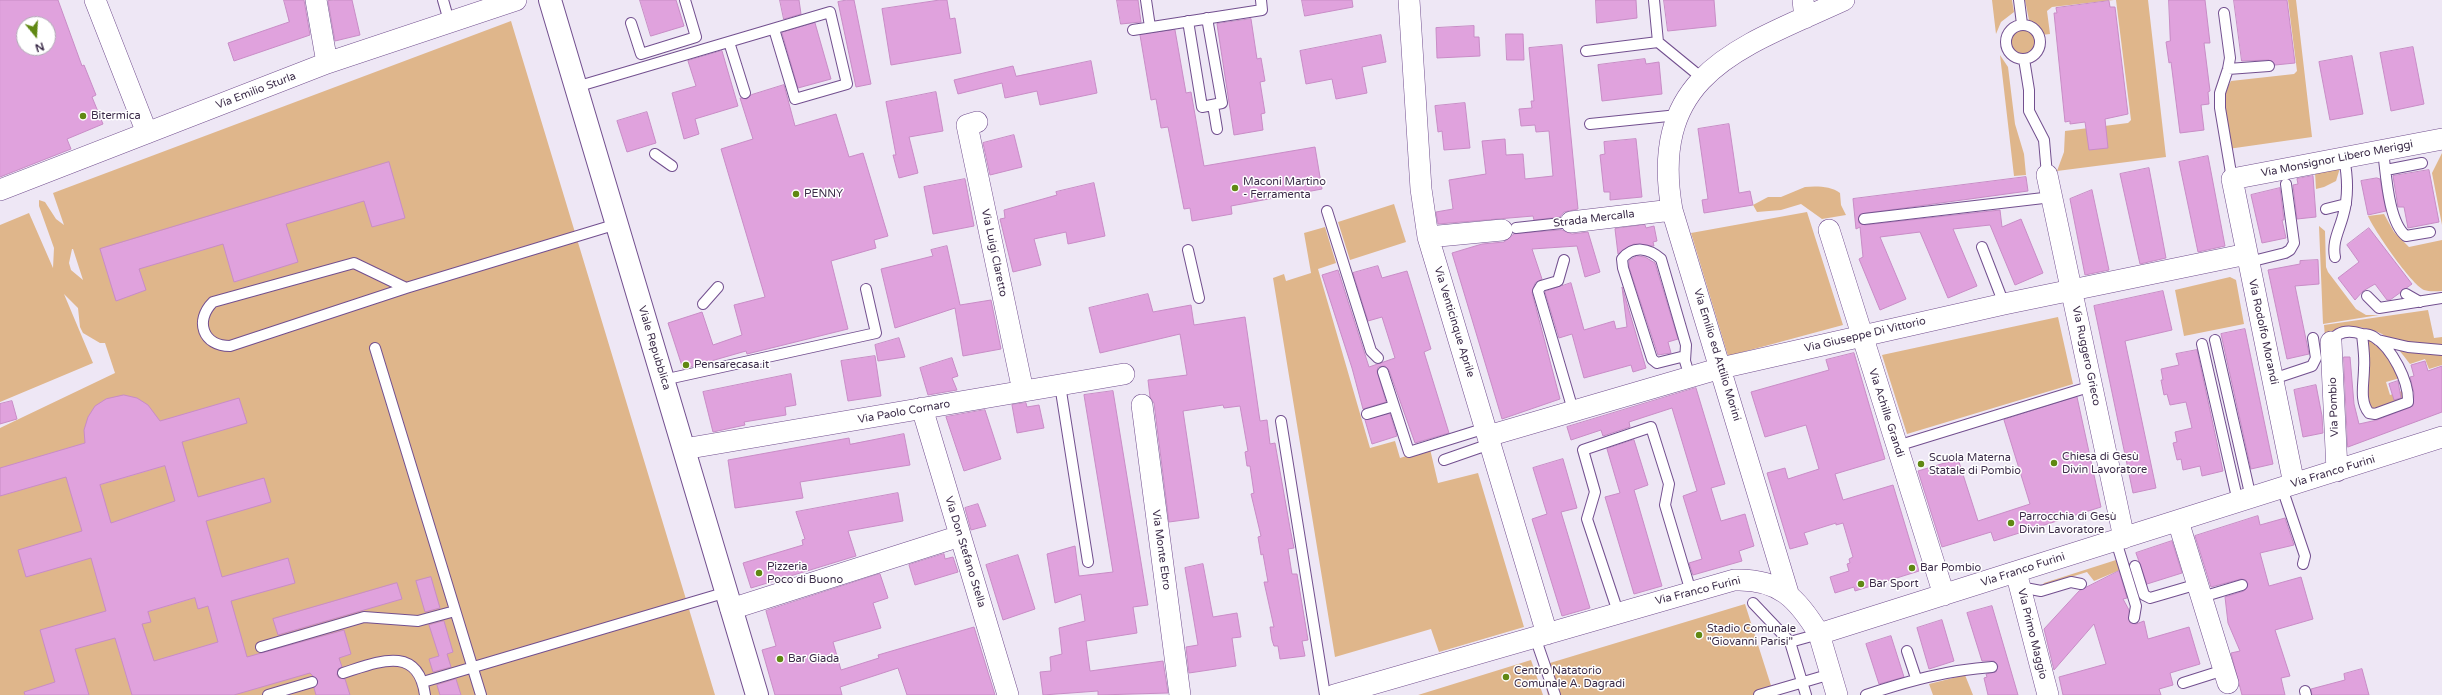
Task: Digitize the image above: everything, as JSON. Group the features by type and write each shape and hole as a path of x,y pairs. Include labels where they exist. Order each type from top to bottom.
{"main road":[{"name":"Viale Repubblica","path":"550,0 757,695"}],"street":[{"path":"95,0 147,133"},
{"path":"316,0 327,63"},
{"name":"Via Emilio Sturla","path":"0,190 327,63 449,21 516,0"},
{"name":"Via Venticinque Aprile","path":"1409,0 1421,189 1428,237 1488,436 1541,636"},
{"name":"Via Emilio ed Attilio Morini","path":"1788,593 1672,210 1668,187 1667,160 1670,139 1678,115 1702,78 1720,61 1804,9 1844,0"},
{"name":"Via Luigi Claretto","path":"977,122 967,124 1023,391"},
{"name":"Via Monsignor Libero Meriggi","path":"2232,179 2344,158 2384,160 2442,139"},
{"name":"Via Ruggero Grieco","path":"2048,175 2092,386 2120,539"},
{"name":"Via Rodolfo Morandi","path":"2232,179 2273,379 2288,486"},
{"name":"Strada Mercalla","path":"1572,222 1672,210"},
{"name":"Strada Mercalla","path":"1428,237 1509,229"},
{"name":"Via Achille Grandi","path":"1829,230 1944,595"},
{"name":"Via Giuseppe Di Vittorio","path":"1488,436 1721,368 2004,304 2248,258"},
{"name":"Via Pombio","path":"2322,340 2337,471"},
{"name":"Via Paolo Cornaro","path":"684,449 1124,374"},
{"name":"Via Monte Ebro","path":"1142,405 1180,695"},
{"name":"Via Don Stefano Stella","path":"922,408 1008,695"},
{"name":"Via Franco Furini","path":"1334,695 1541,636 1618,612 1734,580 1754,579 1788,593 1806,613 1819,634 1944,595 2018,579 2120,539 2442,438"},
{"path":"2178,521 2226,676"},
{"path":"729,600 960,536"},
{"name":"Via Primo Maggio","path":"2018,579 2048,695"},
{"path":"1819,634 1837,695"}],"lane":[{"path":"443,0 449,21"},
{"path":"631,23 641,54 696,38 685,0"},
{"path":"1146,0 1150,27"},
{"path":"1133,30 1262,10 1261,0"},
{"path":"1654,0 1658,42 1702,78"},
{"path":"2019,0 2022,24"},
{"path":"576,87 830,12 847,84 795,99 774,29"},
{"path":"2224,13 2230,58 2220,93 2220,108 2232,179"},
{"path":"1188,21 1202,107 1222,103 1207,18"},
{"path":"2022,24 2034,28 2040,42 2035,54 2024,59 2012,55 2005,42 2009,31 2022,24"},
{"path":"729,42 745,93"},
{"path":"1586,51 1658,42"},
{"path":"2024,59 2029,90 2028,111 2044,140 2048,175"},
{"path":"2228,69 2269,66"},
{"path":"1213,105 1218,129"},
{"path":"1590,124 1678,115"},
{"path":"655,154 672,166"},
{"path":"2335,257 2333,246 2346,204 2349,186 2344,158"},
{"path":"2422,163 2384,160 2392,210 2402,233 2409,236 2430,232"},
{"path":"2248,258 2284,253 2290,250 2294,243 2286,184"},
{"path":"1864,219 2052,197"},
{"path":"2326,209 2346,204"},
{"path":"1327,211 1371,351 1378,358"},
{"name":"Strada Mercalla","path":"1509,229 1572,222"},
{"path":"406,288 354,263 213,302 204,315 204,331 214,343 230,346 406,288 617,224"},
{"path":"1982,247 2004,304"},
{"path":"1685,356 1657,363 1652,360 1623,268 1622,259 1626,253 1642,249 1652,251 1661,259 1686,345 1685,356 1690,377"},
{"path":"1188,250 1199,298"},
{"path":"1564,260 1558,281 1541,286 1538,291 1573,410"},
{"path":"703,304 718,287"},
{"path":"663,380 876,332 866,289"},
{"path":"2406,294 2420,302"},
{"path":"2367,296 2371,303 2379,308 2442,298"},
{"path":"2273,379 2312,366 2322,340 2345,332 2362,334 2373,336 2389,352 2401,373 2409,393 2408,402 2369,413 2363,401 2364,367 2362,334"},
{"path":"2215,340 2244,500"},
{"path":"2378,340 2408,347 2442,350"},
{"path":"2202,344 2244,500"},
{"path":"375,348 481,695"},
{"path":"1383,372 1408,452 1488,436"},
{"path":"1060,385 1088,562"},
{"path":"1897,446 2092,386"},
{"path":"1367,414 1394,406"},
{"path":"1282,422 1325,695"},
{"path":"1618,612 1587,519 1594,492 1583,450 1651,427 1669,484 1665,505 1691,592"},
{"path":"1444,460 1488,436"},
{"path":"2288,486 2304,556 2303,564"},
{"path":"2120,539 2136,606 2134,618"},
{"path":"2135,566 2144,595 2150,598 2242,585"},
{"path":"2018,579 2041,591 2071,582 2081,584"},
{"path":"423,682 473,667 729,600"},
{"path":"1753,603 1790,642 1806,695"},
{"path":"261,647 364,617 418,621 456,611"},
{"path":"1790,642 1819,634"},
{"path":"1541,636 1555,695"},
{"path":"1907,650 1916,678"},
{"path":"343,672 392,660 407,662 416,670 423,682 425,695"},
{"path":"1866,695 1916,678 1926,679 1959,669 1992,667"},
{"path":"1759,695 1830,674"},
{"path":"2183,683 2226,676"},
{"path":"268,695 312,682"}],"shaded area":[{"path":"1992,0 2012,0 2014,12 2001,22 1996,34"},
{"path":"2025,0 2114,0 2052,7 2047,11 2050,34 2041,35 2029,20"},
{"path":"2116,0 2148,0 2166,157 2057,171 2064,152 2065,131 2128,123 2131,120"},
{"path":"2288,0 2296,0 2312,137 2228,149 2224,123 2224,106 2227,89 2231,81 2294,74 2297,71"},
{"path":"511,21 715,695 0,695 0,428 115,373 105,343 100,343 83,333 80,327 78,308 64,294 93,363 0,402 0,225 29,213 53,268 54,248 39,206 39,200 45,202 56,219 64,225 53,193","holes":["73,249 83,280 71,270 69,263"]},
{"path":"2023,30 2028,31 2034,37 2034,47 2028,53 2023,54 2018,53 2012,47 2011,42 2012,37 2018,31"},
{"path":"2000,55 2008,67 2015,124 2024,154 2026,175 2014,176"},
{"path":"2442,153 2442,225 2432,173"},
{"path":"2340,168 2336,181 2316,189 2315,172"},
{"path":"1805,187 1828,188 1840,193 1841,205 1846,215 1822,219 1801,204 1781,210 1757,212 1753,205 1768,197 1781,197"},
{"path":"1394,204 1406,242 1350,260 1338,222"},
{"path":"1807,212 1843,325 1728,356 1691,233"},
{"path":"2384,214 2394,232 2409,247 2442,240 2442,291 2424,290 2418,286 2402,268 2377,233 2368,216"},
{"path":"2319,226 2325,231 2326,267 2328,272 2356,309 2366,315 2379,315 2323,324"},
{"path":"1325,227 1336,263 1318,269 1370,448 1395,441 1400,458 1430,449 1438,483 1478,473 1524,627 1439,652 1431,629 1335,657 1273,278 1284,274 1286,281 1311,273 1304,233"},
{"path":"2230,277 2236,280 2244,324 2184,336 2175,290"},
{"path":"2428,310 2434,338 2442,337 2442,365 2429,369 2425,359 2410,364 2385,336 2359,327 2344,327 2333,331 2327,341 2326,348 2324,325"},
{"path":"2058,317 2073,384 1907,434 1882,355"},
{"path":"2365,337 2371,339 2382,348 2390,359 2400,378 2386,382 2390,395 2405,390 2406,400 2374,411 2368,408"},
{"path":"2116,560 2120,570 2094,581 2087,572 2042,586 2044,583"},
{"name":"Stadio Comunale \"Giovanni Parisi\"","path":"1745,604 1774,695 1548,695 1540,666"},
{"name":"Centro Natatorio Comunale A. Dagradi","path":"1531,660 1543,695 1418,695"},
{"path":"1965,675 1973,695 1933,695 1929,684"}],"building":[{"path":"0,0 58,0 82,66 84,65 96,95 92,97 103,124 67,139 71,149 0,177"},
{"path":"284,0 304,0 310,35 234,61 228,43 289,22"},
{"path":"352,0 360,35 335,41 328,1"},
{"path":"640,0 676,0 684,26 651,36"},
{"path":"780,0 799,0 801,14 784,19"},
{"path":"854,0 871,84 856,87 838,2"},
{"path":"947,0 950,19 955,18 961,53 891,65 882,9"},
{"path":"1117,0 1138,0 1141,22 1121,24"},
{"path":"1302,0 1352,0 1353,7 1305,16"},
{"path":"1596,0 1636,0 1637,18 1597,23"},
{"path":"1664,0 1714,0 1716,26 1668,31"},
{"path":"2169,0 2205,0 2210,43 2204,43 2210,91 2208,92 2209,104 2201,105 2204,130 2180,133 2171,62 2169,63 2166,42 2170,41"},
{"path":"2234,0 2287,0 2295,63 2275,65 2269,60 2242,61"},
{"path":"2109,1 2110,7 2115,7 2128,114 2105,119 2108,148 2089,150 2085,122 2070,124 2070,121 2065,122 2054,13 2057,13 2056,8"},
{"path":"1251,19 1257,59 1261,58 1265,81 1260,82 1265,113 1261,114 1263,130 1234,135 1217,24"},
{"path":"815,23 831,79 798,88 782,33"},
{"path":"1474,26 1474,37 1479,37 1480,56 1437,58 1436,28"},
{"path":"1175,30 1186,93 1191,92 1204,166 1315,147 1322,189 1231,206 1232,214 1192,221 1190,208 1184,209 1168,127 1161,128 1156,99 1151,100 1140,35"},
{"path":"1506,34 1523,34 1524,60 1507,60"},
{"path":"1381,35 1386,62 1362,67 1367,93 1336,99 1332,79 1306,84 1300,51"},
{"path":"1562,45 1578,209 1564,212 1560,217 1534,220 1533,216 1438,224 1436,212 1453,209 1449,180 1486,174 1482,141 1505,139 1506,155 1523,154 1525,179 1553,176 1549,131 1536,132 1535,125 1521,126 1519,109 1532,108 1531,101 1534,101 1529,48"},
{"path":"2413,47 2424,104 2391,111 2380,53"},
{"path":"722,51 738,106 695,119 699,134 684,139 672,93 696,86 688,61"},
{"path":"2352,56 2363,114 2330,120 2319,62"},
{"path":"1645,59 1646,64 1659,62 1662,94 1602,101 1598,65"},
{"path":"1091,61 1097,93 1040,105 1037,91 1005,98 1002,83 958,94 954,80 1013,66 1016,76"},
{"path":"784,85 795,126 836,114 849,157 863,153 888,236 874,240 876,248 831,261 848,329 747,354 746,351 683,369 668,323 702,312 713,345 742,335 734,305 765,297 721,149 753,139 740,98 747,99 751,95"},
{"path":"936,92 943,131 909,137 918,173 899,178 893,155 896,155 886,102"},
{"path":"1465,103 1470,148 1444,150 1442,131 1438,132 1435,106"},
{"path":"647,112 656,143 627,152 617,121"},
{"path":"1729,124 1739,193 1750,191 1753,205 1704,213 1702,200 1708,199 1698,129"},
{"path":"1014,135 1022,167 990,175 983,143"},
{"path":"1636,139 1642,197 1610,200 1610,192 1604,192 1600,155 1605,154 1604,142"},
{"path":"2208,156 2225,246 2198,252 2179,162"},
{"path":"389,162 405,218 372,227 364,201 286,224 298,262 234,282 223,244 139,269 146,290 116,301 100,249"},
{"path":"2149,168 2166,258 2140,264 2120,174"},
{"path":"2429,170 2439,222 2408,228 2404,207 2398,207 2393,176"},
{"path":"2313,176 2316,217 2297,219 2293,185 2298,184 2297,179"},
{"path":"2026,177 2028,191 1860,214 1859,223 1865,225 2000,210 2002,227 2021,219 2043,273 2015,285 1990,225 1953,229 1977,286 1948,298 1920,232 1880,237 1906,299 1880,310 1859,259 1863,257 1860,227 1856,229 1853,199"},
{"path":"2377,178 2380,179 2386,211 2368,215 2361,181"},
{"path":"965,179 974,226 933,234 924,187"},
{"path":"1094,183 1105,236 1068,244 1066,232 1034,239 1041,265 1013,272 1000,219 1005,218 1004,210 1057,195 1056,192"},
{"path":"2280,188 2284,220 2282,220 2286,238 2262,243 2251,195"},
{"path":"2092,190 2109,270 2085,275 2070,199"},
{"path":"1645,225 1646,228 1654,226 1657,241 1653,242 1654,246 1634,244 1618,254 1615,229"},
{"path":"2369,228 2412,284 2390,300 2387,300 2375,284 2363,291 2355,300 2338,278 2359,262 2347,245"},
{"path":"1562,230 1572,234 1588,232 1600,272 1585,277 1577,246 1532,249 1542,279 1535,283 1532,293 1560,399 1502,419 1452,253 1482,244 1504,242 1514,234"},
{"path":"947,246 960,305 991,300 1001,349 963,356 955,308 895,328 881,269 933,256 931,250"},
{"path":"1637,256 1645,257 1655,263 1678,339 1668,342 1671,353 1658,355 1629,267 1629,261"},
{"path":"2318,260 2319,284 2295,286 2309,354 2287,359 2268,270 2300,264 2300,261"},
{"path":"1378,266 1382,278 1407,271 1431,349 1424,352 1449,433 1415,443 1389,370 1385,366 1378,367 1377,371 1386,402 1363,409 1352,368 1322,275 1338,270 1369,367 1395,358 1382,317 1368,321 1353,273"},
{"path":"1571,283 1584,330 1614,321 1616,329 1627,327 1622,287 1646,368 1633,372 1631,365 1584,378 1572,334 1559,338 1545,292"},
{"path":"2163,291 2172,330 2125,341 2156,488 2133,493 2094,306"},
{"path":"1148,294 1153,312 1191,305 1194,325 1245,317 1260,421 1267,420 1270,444 1275,443 1294,548 1288,549 1292,574 1297,574 1308,640 1302,641 1305,656 1280,659 1278,646 1274,646 1272,640 1270,627 1274,627 1264,582 1268,582 1258,537 1261,536 1251,494 1254,493 1250,466 1247,466 1245,452 1248,451 1240,406 1224,408 1223,405 1183,411 1199,518 1169,522 1154,403 1150,397 1148,380 1187,375 1180,334 1100,353 1089,308"},
{"path":"2245,329 2273,464 2251,469 2221,334"},
{"path":"899,338 905,357 878,361 875,345"},
{"path":"2197,350 2223,471 2202,476 2200,466 2183,470 2181,459 2177,460 2173,443 2177,442 2175,432 2192,428 2186,402 2170,405 2167,394 2164,395 2161,380 2163,380 2161,369 2179,365 2176,354"},
{"path":"1854,353 1885,459 1835,474 1843,500 1893,485 1919,571 1855,591 1854,587 1835,593 1830,577 1849,571 1847,564 1850,563 1849,559 1853,557 1843,523 1836,525 1836,523 1804,533 1808,544 1790,549 1767,473 1785,468 1788,479 1819,469 1806,425 1765,437 1751,392 1829,370 1826,360"},
{"path":"875,356 881,396 848,401 841,361"},
{"path":"2344,357 2350,357 2354,404 2359,424 2377,420 2413,406 2414,393 2410,377 2414,376 2411,365 2425,361 2428,371 2442,366 2442,412 2348,447"},
{"path":"952,358 958,376 952,378 957,390 928,395 920,368"},
{"path":"791,374 796,405 785,407 786,415 744,422 745,425 713,432 703,392"},
{"path":"2398,381 2401,398 2394,400 2389,384"},
{"path":"2316,385 2322,416 2323,433 2303,437 2294,390"},
{"path":"1696,388 1725,484 1711,488 1721,521 1745,514 1754,546 1739,551 1742,561 1693,575 1689,563 1702,559 1683,496 1697,491 1672,408 1629,422 1630,427 1603,436 1601,430 1571,440 1567,427"},
{"path":"1113,391 1148,605 1133,607 1137,633 1086,641 1090,671 1163,661 1168,693 1098,695 1098,691 1043,695 1040,672 1051,671 1050,657 1062,654 1059,628 1085,621 1081,594 1055,603 1047,554 1075,546 1079,576 1113,572 1084,395"},
{"path":"124,395 137,398 148,405 160,421 239,398 247,423 182,442 198,497 264,478 271,502 206,521 222,577 288,558 295,583 231,601 247,657 344,630 351,654 339,658 342,667 338,669 337,675 339,678 345,679 350,695 316,695 314,688 318,681 310,673 234,695 132,695 115,638 75,649 89,695 25,695 24,692 55,682 40,630 106,611 91,558 26,577 18,550 82,531 66,477 0,496 0,468 85,443 84,430 88,417 95,406 106,399","holes":["165,466 175,501 111,523 100,485","195,598 198,609 208,606 218,642 154,661 142,624 151,622 148,612"]},
{"name":"Chiesa di Gesù Divin Lavoratore","path":"2077,397 2101,507 1994,541 1991,532 1942,547 1918,471 1958,459 1978,521 2030,504 2004,420"},
{"path":"12,401 17,419 0,424 0,404"},
{"path":"1026,403 1027,407 1039,405 1044,428 1017,433 1012,405"},
{"path":"985,410 1001,459 964,471 946,417"},
{"path":"1390,414 1397,436 1372,444 1365,420"},
{"path":"904,434 910,465 800,482 803,498 735,508 728,460 849,438 850,444"},
{"path":"1634,440 1648,485 1634,490 1662,586 1634,594 1605,497 1620,493 1607,449"},
{"path":"1563,459 1577,508 1561,512 1590,608 1562,616 1532,519 1547,514 1533,468"},
{"path":"898,493 903,521 848,531 856,556 751,588 743,563 803,545 802,540 805,539 796,512"},
{"path":"978,504 986,526 971,530 965,508"},
{"path":"2258,516 2260,525 2285,518 2294,545 2260,553 2269,586 2301,577 2313,619 2275,630 2290,676 2281,678 2285,695 2242,695 2231,653 2240,651 2228,623 2225,597 2244,591 2248,584 2246,580 2241,579 2211,587 2195,536"},
{"path":"2172,541 2182,573 2147,584 2136,553"},
{"path":"944,554 945,559 953,557 958,572 915,585 909,565"},
{"path":"1018,555 1035,609 1003,620 986,565"},
{"path":"1203,564 1213,617 1237,613 1241,637 1232,638 1236,666 1189,673 1186,647 1198,645 1185,568"},
{"path":"2119,571 2127,598 2123,599 2129,610 2130,623 2136,624 2144,621 2148,639 2189,627 2200,664 2170,673 2173,685 2159,689 2161,695 2063,695 2059,677 2106,664 2094,624 2054,670 2044,629 2079,591"},
{"path":"880,574 888,598 873,603 881,628 833,642 841,670 879,658 878,655 974,627 995,695 907,695 898,668 840,687 842,695 775,695 762,650 776,646 766,611"},
{"path":"431,577 440,608 425,612 416,581"},
{"path":"397,583 402,599 278,635 273,619"},
{"path":"1992,606 2018,695 1988,695 1984,678 1987,677 1986,674 1996,672 1998,666 1994,661 1982,661 1967,613"},
{"path":"1942,620 1954,661 1929,669 1917,628"},
{"path":"444,621 453,652 447,654 451,667 433,672 429,659 439,656 429,625"},
{"path":"1891,636 1904,677 1879,684 1866,644"},
{"path":"2362,669 2369,695 2312,695 2311,689 2345,680 2344,674"},
{"path":"456,679 461,695 440,695 437,685"}],"place":[{"name":"Bitermica","path":"83,116"},
{"name":"Maconi Martino - Ferramenta","path":"1235,188"},
{"name":"PENNY","path":"796,194"},
{"name":"Pensarecasa.it","path":"686,365"},
{"name":"Chiesa di Gesù Divin Lavoratore","path":"2054,463"},
{"name":"Scuola Materna Statale di Pombio","path":"1921,464"},
{"name":"Parrocchia di Gesù Divin Lavoratore","path":"2011,523"},
{"name":"Bar Pombio","path":"1912,568"},
{"name":"Pizzeria Poco di Buono","path":"759,573"},
{"name":"Bar Sport","path":"1861,584"},
{"name":"Stadio Comunale \"Giovanni Parisi\"","path":"1699,635"},
{"name":"Bar Giada","path":"780,659"},
{"name":"Centro Natatorio Comunale A. Dagradi","path":"1506,677"}]}
